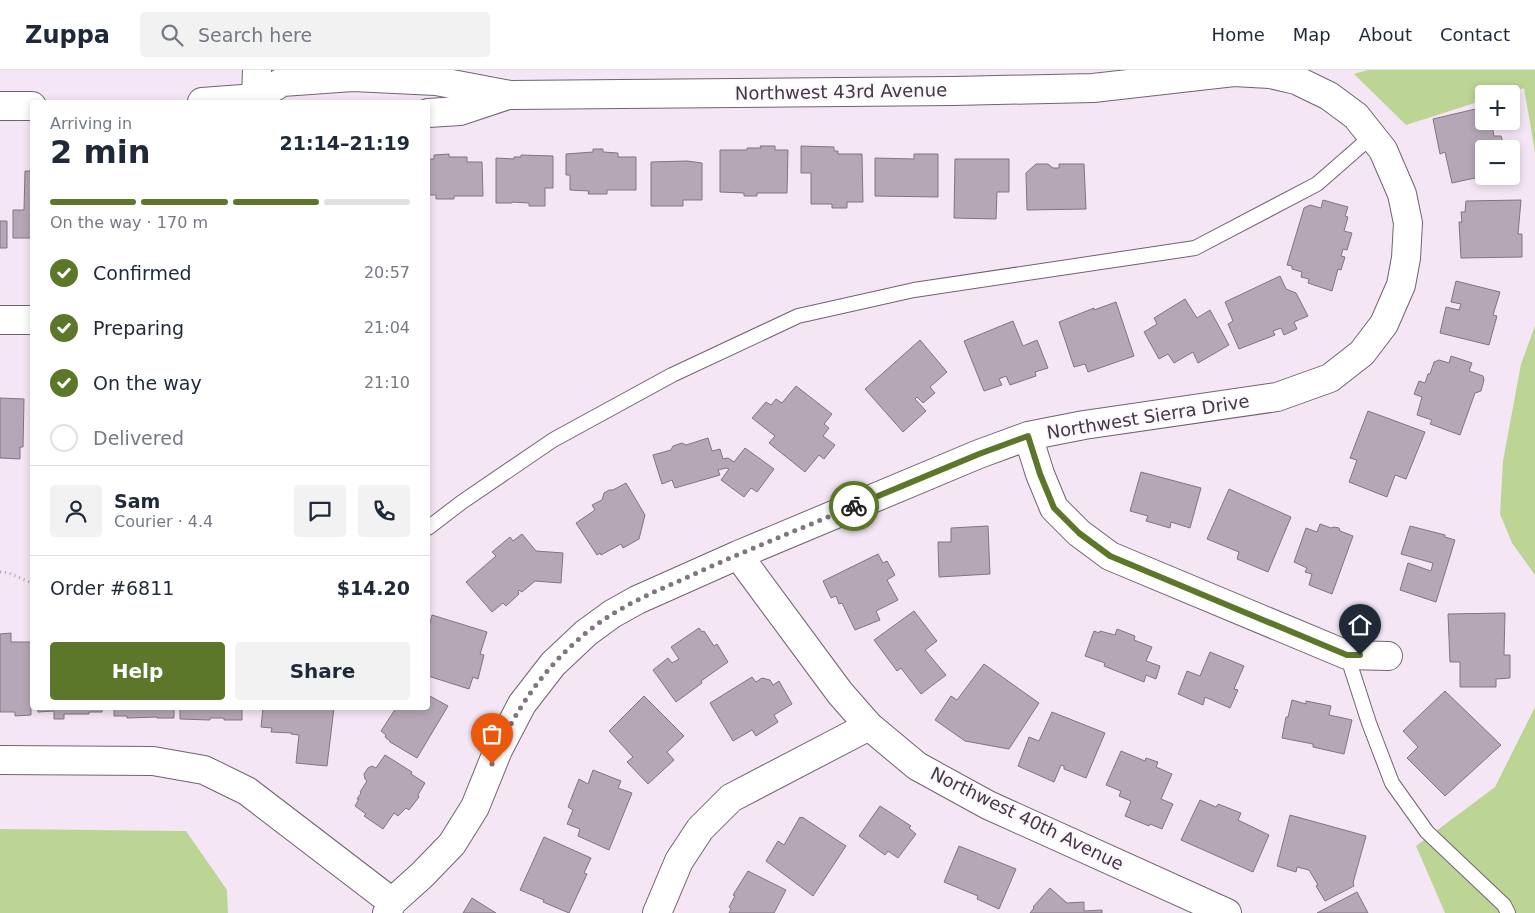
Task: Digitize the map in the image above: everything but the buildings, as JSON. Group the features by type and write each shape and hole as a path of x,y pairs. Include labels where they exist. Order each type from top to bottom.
{"street":[{"path":"257,70 260,100"},
{"name":"Northwest Sierra Drive","path":"390,908 452,844 475,807 498,750 522,704 552,664 586,633 612,614 637,600 738,555 970,458 1028,436 1084,425 1277,397 1330,378 1362,353 1384,324 1401,285 1406,258 1408,223 1402,194 1383,150 1356,116 1296,75 1234,72 1172,80"},
{"name":"Northwest 43rd Avenue","path":"260,100 282,82 353,77 436,81 510,95 1092,88 1172,80"},
{"name":"Northwest 43rd Avenue","path":"430,113 460,111 510,95"},
{"path":"0,106 30,106"},
{"path":"0,320 30,320"},
{"path":"1028,436 1040,474 1054,508 1079,533 1110,556 1347,655 1388,656"},
{"name":"Northwest 40th Avenue","path":"738,555 840,692 869,726 918,766 988,805 1227,913"},
{"path":"656,913 679,861 694,837 731,798 869,726"},
{"path":"0,760 153,761 204,770 247,792 390,908"}],"lane":[{"path":"430,526 462,502 553,440 672,375 798,316 914,290 1195,248 1317,184 1372,136"},
{"path":"1347,655 1392,783 1427,832 1504,906 1508,913"}],"path":[{"path":"0,572 9,573 30,582"}],"green space":[{"path":"1368,70 1535,70 1535,152 1524,88 1520,89 1520,85 1475,85 1475,103 1406,125 1354,74"},
{"path":"1535,326 1535,575 1512,543 1500,514 1503,461 1521,364"},
{"path":"1535,707 1535,913 1445,913 1416,846 1495,787"},
{"path":"0,829 186,831 227,890 228,913 0,913"}],"way so far":[{"path":"492,764 522,704 552,664 586,633 612,614 637,600 692,575 854,506"}],"route":[{"path":"854,506 979,454 1028,436 1040,474 1054,508 1079,533 1110,556 1347,655 1360,655"}]}
